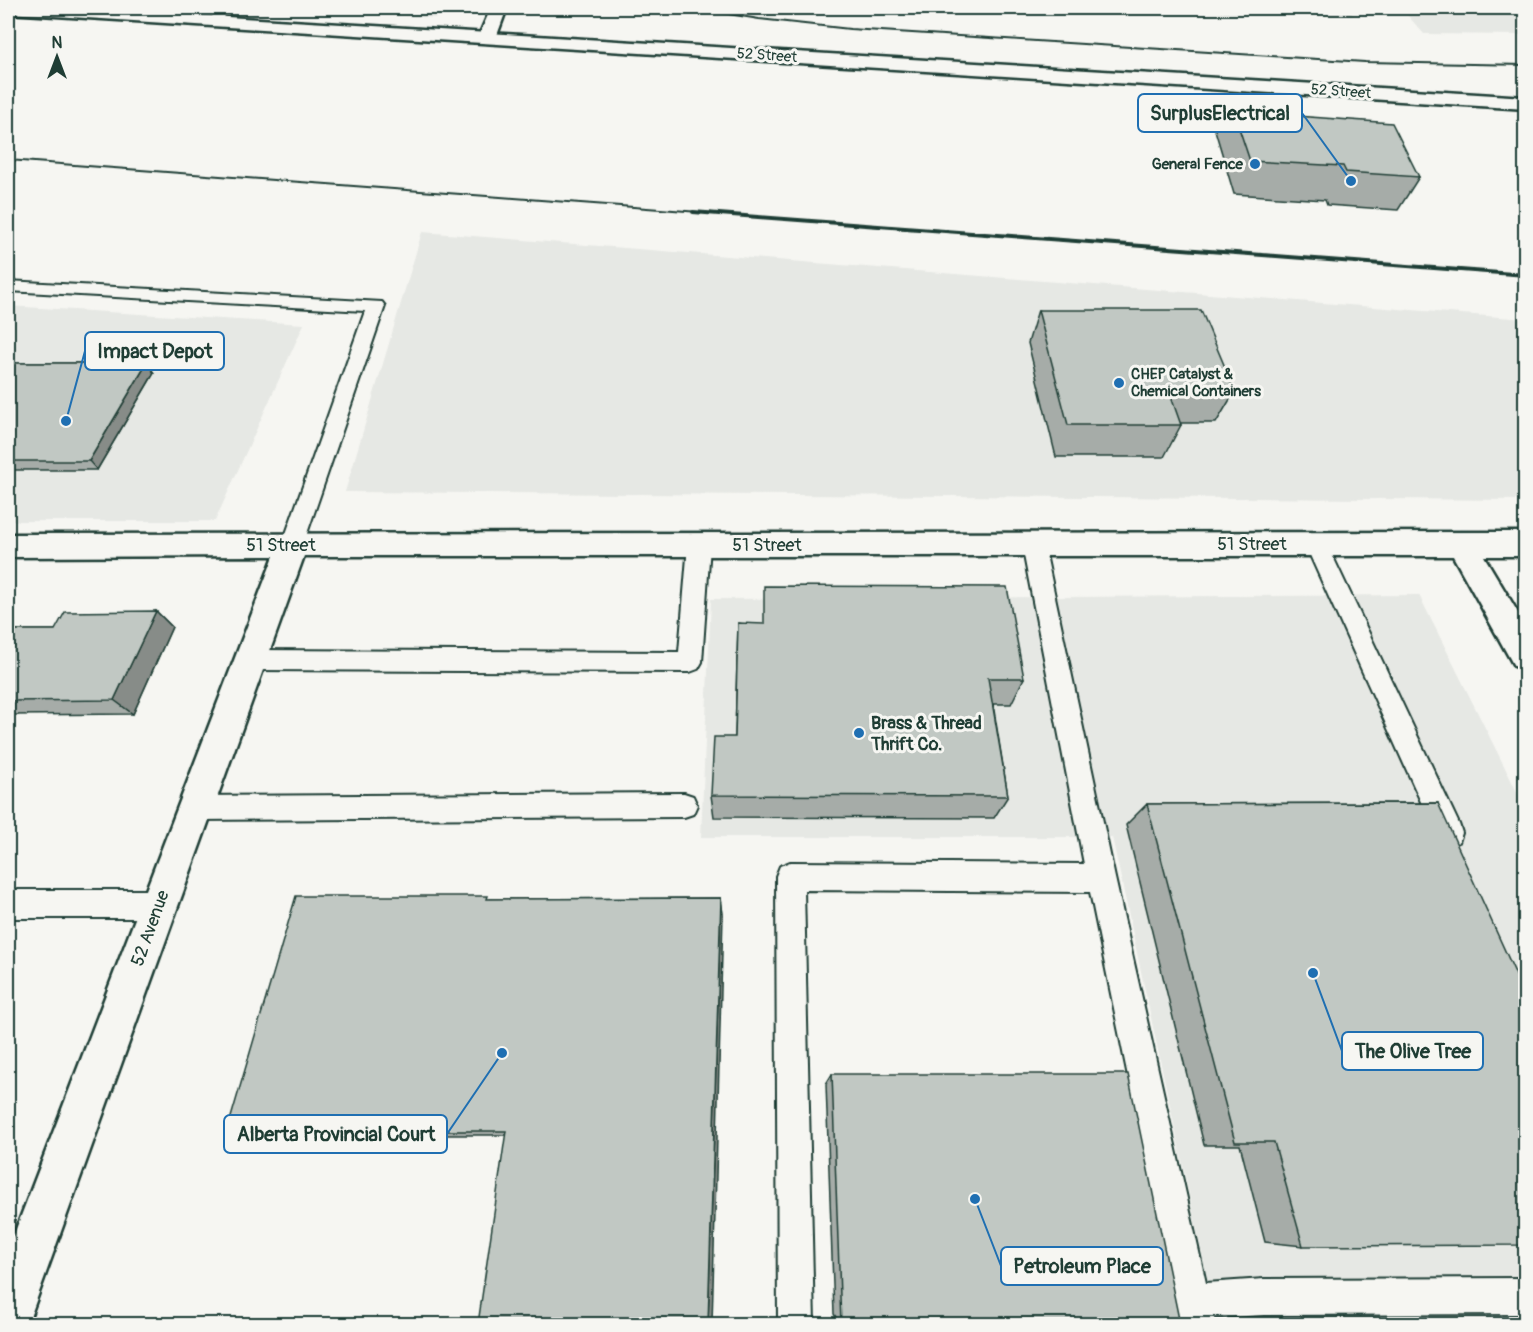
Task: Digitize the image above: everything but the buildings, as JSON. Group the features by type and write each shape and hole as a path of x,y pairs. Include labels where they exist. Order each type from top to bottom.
{"main road":[{"name":"52 Street","path":"8,8 1526,103"},
{"path":"487,38 499,8"},
{"name":"51 Street","path":"8,544 1526,544"},
{"name":"52 Avenue","path":"8,1312 293,544"},
{"path":"1462,544 1526,656"}],"lane":[{"path":"212,22 227,8"},
{"path":"8,286 376,306 293,544"},
{"path":"250,660 690,662 699,544"},
{"path":"1034,544 1101,878 1194,1313 1264,1297 1526,1296"},
{"path":"1316,544 1461,860"},
{"path":"195,808 684,805"},
{"path":"796,1324 790,876 1101,878"},
{"path":"8,904 159,904"}],"shaded area":[{"path":"271,8 441,8 436,18"},
{"path":"1152,8 1347,8 1354,16 1153,10"},
{"path":"1401,8 1525,8 1525,35 1424,34"},
{"path":"422,232 1525,319 1525,500 345,492"},
{"path":"8,306 304,324 215,521 8,521"},
{"path":"1419,595 1525,808 1525,1324 1217,1324 1112,837 701,837 711,599"}],"railway":[{"path":"692,8 759,19 850,29 1365,62 1526,65"},
{"path":"8,160 713,213"},
{"path":"693,212 1526,275"}],"place":[{"name":"General Fence","path":"1255,164"},
{"name":"SurplusElectrical","path":"1351,181"},
{"name":"CHEP Catalyst & Chemical Containers","path":"1119,383"},
{"name":"Impact Depot","path":"66,421"},
{"name":"Brass & Thread Thrift Co.","path":"859,733"},
{"name":"The Olive Tree","path":"1313,973"},
{"name":"Alberta Provincial Court","path":"502,1053"},
{"name":"Petroleum Place","path":"975,1199"}]}
